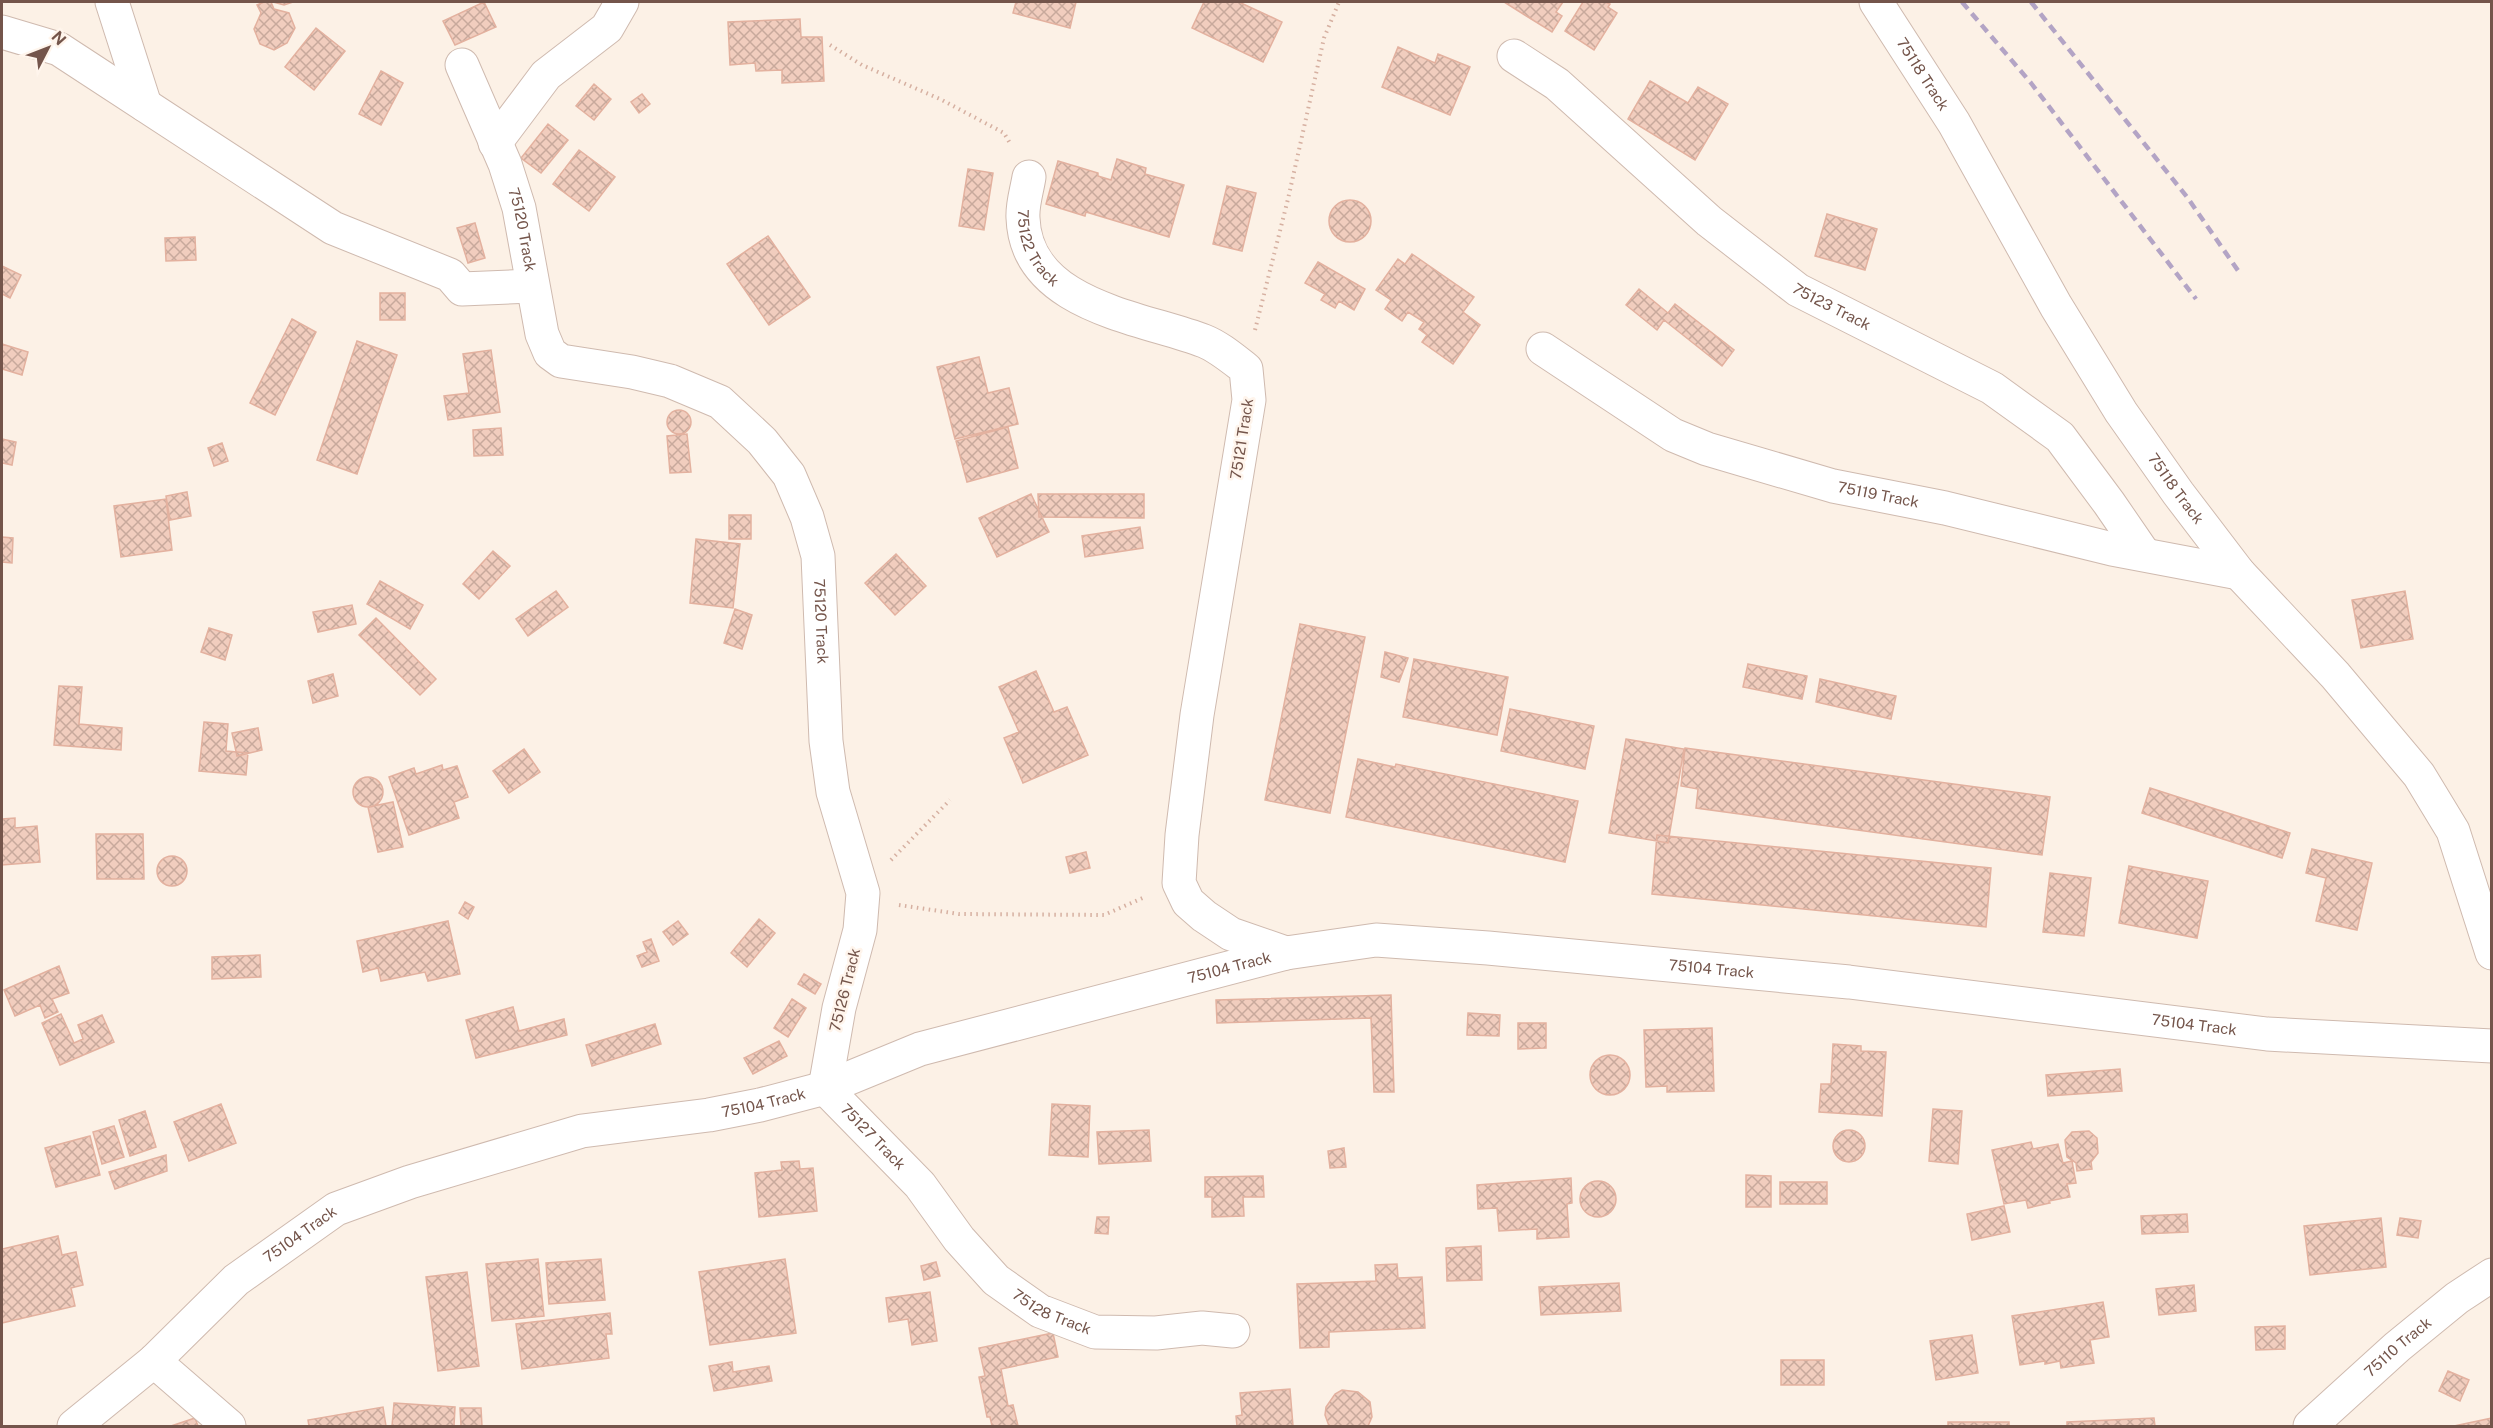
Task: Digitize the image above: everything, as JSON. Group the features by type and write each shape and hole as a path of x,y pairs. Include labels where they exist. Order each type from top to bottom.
{"street":[{"path":"112,2 145,105"},
{"path":"495,143 546,75 607,28 622,2"},
{"name":"75118 Track","path":"1876,2 1954,123 2056,306 2121,412 2178,493 2239,573 2336,675 2419,775 2453,831 2492,953"},
{"path":"2,32 59,49 333,228 450,275 462,289 532,286"},
{"name":"75123 Track","path":"1514,56 1557,84 1709,221 1798,290 1992,388 2060,437 2144,554"},
{"name":"75120 Track","path":"462,64 505,164 519,208 542,334 550,353 561,361 670,381 720,402 762,441 789,475 807,517 818,556 826,741 834,792 869,895"},
{"name":"75122 Track","path":"1029,177 1023,218 1029,247 1040,266 1066,291 1089,304 1214,346 1246,369 1249,400"},
{"name":"75119 Track","path":"1543,349 1673,435 1707,449 1833,486 1945,508 2112,549 2239,573"},
{"name":"75121 Track","path":"1179,883 1182,835 1197,715 1249,400"},
{"path":"1179,883 1188,902 1231,934 1286,953"},
{"name":"75126 Track","path":"825,1088 839,1008 869,895"},
{"name":"75104 Track","path":"74,1426 154,1361 236,1280 336,1209 421,1179 582,1131 709,1115 760,1105 825,1088 920,1049 1031,1018 1286,953 1376,940 1488,948 1849,982 2267,1034 2492,1046"},
{"name":"75127 Track","path":"825,1088 920,1185"},
{"name":"75128 Track","path":"920,1185 959,1239 996,1280 1040,1311 1095,1332 1156,1333 1202,1328 1233,1331"},
{"name":"75110 Track","path":"2310,1426 2397,1347 2457,1298 2492,1275"},
{"path":"154,1361 228,1426"}],"path":[{"path":"1253,341 1324,38 1340,2"},
{"path":"830,45 861,65 940,99 1004,133 1029,177"},
{"path":"950,800 889,862 869,895 898,905 958,914 1104,915 1179,883"}],"building":[{"path":"271,2 274,9 289,13 295,28 287,43 274,50 260,44 254,29 261,13 257,5"},
{"path":"273,2 293,2 284,5"},
{"path":"484,2 496,27 455,45 443,21"},
{"path":"1016,2 1076,2 1070,28 1013,13"},
{"path":"1204,2 1239,2 1282,22 1263,62 1192,28"},
{"path":"1504,2 1563,2 1556,12 1562,16 1552,32"},
{"path":"1583,2 1605,2 1610,4 1608,7 1617,13 1594,50 1565,31"},
{"path":"800,19 801,37 822,37 824,81 782,83 782,70 756,71 755,63 730,65 728,22"},
{"path":"316,28 345,51 314,90 285,67"},
{"path":"1398,47 1435,63 1438,54 1470,67 1450,115 1382,87"},
{"path":"381,71 403,83 381,125 359,114"},
{"path":"1650,81 1688,103 1698,87 1728,104 1695,160 1628,119"},
{"path":"594,84 611,99 594,120 576,106"},
{"path":"642,94 650,104 639,113 631,102"},
{"path":"548,124 568,140 541,173 521,158"},
{"path":"579,150 615,177 589,211 553,184"},
{"path":"1117,159 1146,168 1145,174 1184,185 1169,237 1086,212 1085,216 1046,204 1058,161 1098,173 1098,176 1111,180"},
{"path":"968,169 993,173 984,230 959,226"},
{"path":"1227,186 1256,193 1242,251 1213,244"},
{"path":"1350,200 1365,206 1371,221 1365,236 1350,242 1335,236 1329,221 1335,206"},
{"path":"1827,214 1877,229 1865,270 1815,256"},
{"path":"475,223 485,258 468,263 457,228"},
{"path":"768,236 810,297 769,325 727,264"},
{"path":"195,237 196,260 166,261 165,238"},
{"path":"1412,254 1474,297 1463,312 1480,325 1453,364 1422,342 1427,335 1419,329 1424,322 1408,312 1402,321 1385,309 1391,300 1376,290 1398,259 1405,264"},
{"path":"1318,262 1365,289 1354,310 1339,301 1335,308 1321,300 1325,294 1305,283"},
{"path":"2,266 21,275 10,298 2,294"},
{"path":"1639,289 1668,313 1675,304 1734,350 1722,366 1664,320 1657,330 1626,305"},
{"path":"380,293 405,293 405,320 380,320"},
{"path":"292,319 316,332 275,415 250,403"},
{"path":"357,341 397,355 357,474 317,460"},
{"path":"2,344 28,352 22,375 2,369"},
{"path":"491,350 500,412 448,420 444,396 469,393 463,354"},
{"path":"979,357 988,393 1009,388 1018,424 955,439 937,367"},
{"path":"679,410 687,414 691,422 687,430 679,434 671,430 667,422 671,414"},
{"path":"1008,427 1018,468 967,482 956,441"},
{"path":"501,428 503,455 474,456 473,430"},
{"path":"687,434 691,472 670,473 667,436"},
{"path":"2,439 16,442 12,465 2,463"},
{"path":"222,443 228,461 214,466 208,448"},
{"path":"187,492 191,516 170,520 166,496"},
{"path":"1031,494 1049,532 997,557 979,518"},
{"path":"1038,494 1144,494 1144,518 1039,517"},
{"path":"166,499 172,550 121,557 114,506"},
{"path":"729,515 751,515 751,539 729,539"},
{"path":"1140,527 1143,548 1085,557 1082,536"},
{"path":"2,537 13,538 12,563 2,562"},
{"path":"696,539 740,544 733,608 690,603"},
{"path":"493,551 510,566 479,599 463,584"},
{"path":"896,554 926,586 895,615 865,583"},
{"path":"380,581 423,605 410,629 367,604"},
{"path":"556,591 568,607 528,636 516,619"},
{"path":"2405,591 2413,639 2361,648 2352,600"},
{"path":"352,605 356,624 318,632 313,612"},
{"path":"735,609 752,615 742,649 724,643"},
{"path":"376,618 436,679 420,695 359,635"},
{"path":"1300,624 1365,637 1330,813 1265,800"},
{"path":"209,628 232,635 225,660 201,652"},
{"path":"1385,652 1408,658 1399,682 1381,677"},
{"path":"1414,659 1508,677 1497,735 1403,717"},
{"path":"1748,664 1807,676 1802,699 1743,687"},
{"path":"1036,671 1054,712 1067,707 1088,755 1023,783 1004,738 1019,732 999,687"},
{"path":"333,674 338,696 313,703 308,681"},
{"path":"1820,679 1896,696 1891,719 1816,702"},
{"path":"59,686 82,687 79,724 122,728 121,750 54,745"},
{"path":"1510,709 1594,726 1585,769 1501,751"},
{"path":"204,722 228,724 226,751 248,753 246,775 199,771"},
{"path":"258,728 262,750 237,756 232,733"},
{"path":"1626,739 1684,749 1668,843 1609,833"},
{"path":"1685,748 2050,797 2042,855 1696,808 1698,789 1681,786"},
{"path":"524,749 540,772 509,793 493,771"},
{"path":"1358,759 1395,767 1396,764 1578,801 1565,862 1346,817"},
{"path":"442,765 443,770 457,766 468,797 454,802 459,818 409,835 389,777 414,768 416,774"},
{"path":"368,777 379,781 383,792 379,803 368,807 357,803 353,792 357,781"},
{"path":"2150,788 2290,833 2282,858 2142,813"},
{"path":"393,802 403,847 378,852 368,807"},
{"path":"15,818 15,828 37,826 40,862 2,865 2,819"},
{"path":"96,834 143,834 144,879 97,879"},
{"path":"1657,835 1991,868 1986,927 1652,894"},
{"path":"2312,849 2372,863 2357,930 2316,921 2326,878 2306,873"},
{"path":"1086,852 1090,868 1070,873 1066,857"},
{"path":"172,856 183,860 187,871 183,882 172,886 161,882 157,871 161,860"},
{"path":"2129,866 2208,881 2197,938 2119,923"},
{"path":"2050,873 2091,878 2084,936 2043,932"},
{"path":"465,902 474,907 468,919 459,913"},
{"path":"759,919 775,933 747,967 731,953"},
{"path":"448,921 460,974 428,981 425,972 381,981 378,968 363,972 357,941"},
{"path":"678,921 688,934 673,945 663,932"},
{"path":"651,939 659,961 642,967 637,956 647,952 643,942"},
{"path":"260,955 261,977 212,979 212,957"},
{"path":"59,966 69,993 52,999 58,1012 45,1018 40,1005 15,1016 4,990"},
{"path":"804,974 821,984 815,994 798,984"},
{"path":"1391,995 1394,1092 1374,1092 1371,1018 1217,1023 1216,1000"},
{"path":"792,999 806,1008 788,1037 774,1028"},
{"path":"513,1007 519,1031 564,1019 567,1035 476,1058 466,1020"},
{"path":"1468,1013 1500,1015 1499,1036 1467,1035"},
{"path":"61,1014 74,1043 83,1039 78,1025 102,1015 114,1042 60,1065 42,1023"},
{"path":"1518,1023 1546,1023 1546,1048 1518,1049"},
{"path":"655,1024 661,1044 592,1066 586,1045"},
{"path":"1712,1028 1714,1091 1667,1092 1667,1086 1646,1087 1644,1030"},
{"path":"779,1041 787,1056 753,1074 744,1058"},
{"path":"1833,1044 1861,1046 1861,1051 1886,1052 1882,1116 1819,1112 1821,1084 1831,1084"},
{"path":"1610,1055 1618,1056 1624,1061 1629,1067 1629,1083 1624,1089 1618,1094 1610,1095 1602,1094 1596,1089 1591,1083 1590,1075 1591,1067 1596,1061 1602,1056"},
{"path":"2120,1069 2122,1091 2048,1096 2046,1075"},
{"path":"221,1104 236,1143 189,1161 174,1122"},
{"path":"1052,1104 1090,1106 1088,1157 1049,1155"},
{"path":"1933,1109 1962,1111 1958,1164 1929,1161"},
{"path":"145,1111 156,1147 130,1156 119,1120"},
{"path":"114,1126 124,1157 102,1164 93,1132"},
{"path":"1149,1130 1151,1161 1099,1164 1097,1132"},
{"path":"1849,1130 1860,1135 1865,1146 1860,1157 1849,1162 1838,1157 1833,1146 1838,1135"},
{"path":"2089,1131 2097,1138 2098,1153 2091,1162 2092,1169 2077,1171 2076,1163 2067,1157 2065,1140 2072,1132"},
{"path":"90,1136 100,1175 56,1187 45,1148"},
{"path":"2031,1142 2033,1149 2058,1144 2063,1163 2072,1161 2076,1183 2067,1184 2070,1197 2028,1208 2026,1200 2004,1204 1992,1150"},
{"path":"1344,1148 1346,1167 1330,1168 1328,1151"},
{"path":"166,1155 167,1171 115,1189 109,1172"},
{"path":"799,1161 800,1169 813,1168 817,1211 759,1217 755,1173 782,1170 781,1162"},
{"path":"1746,1175 1771,1176 1771,1207 1746,1207"},
{"path":"1263,1176 1264,1197 1243,1197 1244,1216 1212,1217 1212,1197 1205,1197 1205,1177"},
{"path":"1571,1178 1572,1203 1567,1204 1569,1237 1537,1239 1537,1229 1499,1231 1497,1208 1478,1209 1477,1185"},
{"path":"1598,1181 1610,1187 1616,1199 1610,1211 1598,1217 1586,1211 1580,1199 1586,1187"},
{"path":"1780,1182 1827,1182 1827,1204 1780,1204"},
{"path":"2004,1206 2010,1232 1972,1240 1967,1214"},
{"path":"2187,1214 2188,1232 2142,1234 2141,1216"},
{"path":"1097,1217 1109,1217 1108,1234 1095,1233"},
{"path":"2381,1218 2386,1267 2310,1275 2304,1226"},
{"path":"2400,1218 2421,1221 2418,1238 2397,1235"},
{"path":"58,1236 62,1255 76,1252 83,1285 71,1288 75,1306 2,1323 2,1249"},
{"path":"1481,1246 1482,1280 1447,1281 1446,1248"},
{"path":"538,1259 544,1316 492,1321 486,1264"},
{"path":"601,1259 605,1300 549,1304 546,1263"},
{"path":"785,1259 796,1333 710,1345 699,1272"},
{"path":"936,1262 940,1276 924,1280 921,1266"},
{"path":"1397,1264 1398,1278 1422,1277 1425,1328 1329,1332 1329,1347 1300,1348 1297,1284 1376,1281 1375,1265"},
{"path":"467,1272 479,1366 438,1371 426,1277"},
{"path":"1619,1283 1621,1311 1541,1315 1539,1287"},
{"path":"2194,1285 2196,1311 2159,1315 2156,1289"},
{"path":"930,1292 937,1341 912,1345 908,1319 889,1322 886,1298"},
{"path":"2103,1302 2109,1337 2090,1340 2094,1363 2061,1368 2060,1361 2020,1365 2012,1316"},
{"path":"610,1313 612,1334 606,1334 609,1358 522,1369 516,1324"},
{"path":"2285,1326 2285,1349 2256,1350 2255,1327"},
{"path":"1053,1333 1058,1357 1001,1369 1008,1406 1013,1405 1018,1426 992,1426 990,1417 987,1417 979,1377 985,1376 979,1348"},
{"path":"1972,1335 1978,1373 1936,1380 1930,1341"},
{"path":"1781,1360 1824,1360 1824,1385 1781,1385"},
{"path":"732,1362 733,1372 769,1366 772,1381 714,1391 709,1366"},
{"path":"2448,1371 2469,1380 2460,1401 2439,1391"},
{"path":"1290,1389 1293,1426 1237,1426 1236,1416 1242,1415 1240,1393"},
{"path":"1342,1390 1358,1392 1370,1402 1372,1417 1368,1426 1329,1426 1325,1415 1326,1407 1335,1394"},
{"path":"394,1403 455,1407 454,1426 392,1426"},
{"path":"383,1407 386,1426 309,1426 308,1420"},
{"path":"460,1408 481,1408 482,1426 461,1426"},
{"path":"195,1418 198,1426 171,1426"},
{"path":"2154,1418 2155,1426 2067,1426 2067,1422"},
{"path":"2492,1418 2492,1426 2454,1426"},
{"path":"1948,1422 2009,1422 2009,1426 1948,1426"}],"railway":[{"path":"1962,2 2031,83 2196,299"},
{"path":"2031,2 2187,197 2239,272"}]}
